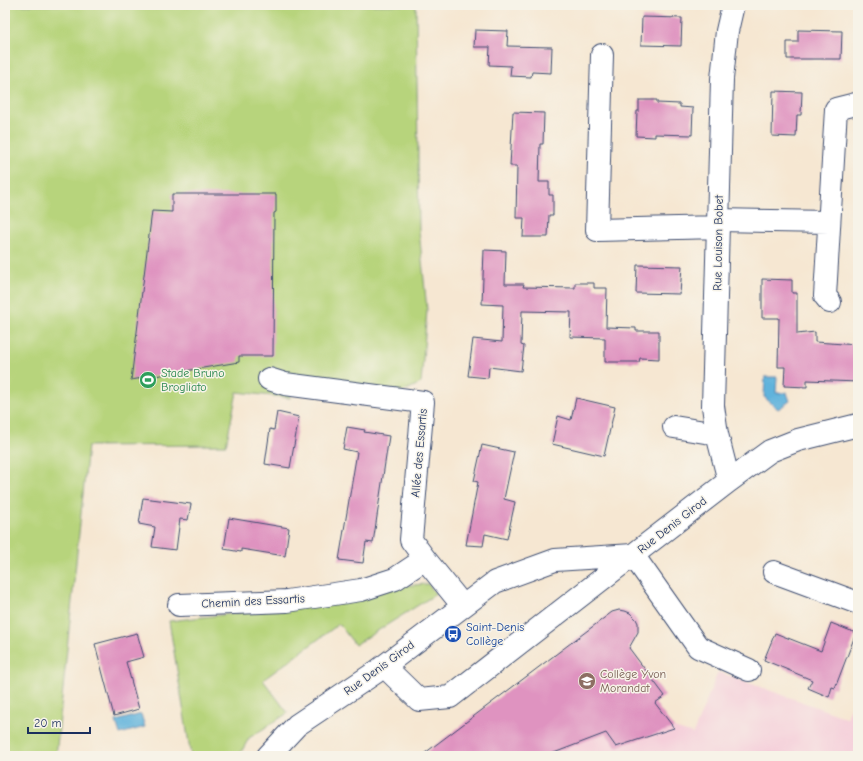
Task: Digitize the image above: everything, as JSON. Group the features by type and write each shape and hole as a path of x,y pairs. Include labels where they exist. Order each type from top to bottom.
{"street":[{"name":"Rue Louison Bobet","path":"729,481 717,434 713,406 722,79 727,31 733,5"},
{"path":"602,55 597,230 718,224 829,222"},
{"path":"830,302 824,296 836,109 856,104"},
{"name":"Allée des Essartis","path":"269,379 285,384 423,402 411,540 425,559"},
{"name":"Rue Denis Girod","path":"268,756 297,725 384,666 495,582 555,560 633,555 770,451 798,440 858,424"},
{"path":"674,427 717,434"},
{"path":"384,666 419,700 450,697 633,555 698,647 748,670"},
{"path":"425,559 463,606"},
{"name":"Chemin des Essartis","path":"179,605 287,601 361,590 395,579 425,559"},
{"path":"774,572 858,604"}],"shaded area":[{"name":"Collège Yvon Morandat","path":"619,610 633,615 637,621 638,629 634,638 622,648 665,696 655,703 674,728 693,734 718,672 847,718 858,689 858,756 437,756 431,748 612,612"}],"green space":[{"name":"Stade Bruno Brogliato","path":"5,5 416,5 419,230 427,310 421,383 402,392 291,378 290,398 237,392 226,445 88,446 56,756 5,756"},
{"path":"428,584 436,594 355,645 339,624 263,680 288,713 249,738 239,756 191,756 169,621 324,603 397,586"}],"water":[{"path":"765,377 777,377 776,393 787,393 790,401 778,409 764,397"},
{"path":"141,714 145,727 120,734 116,721"}],"building":[{"path":"642,17 682,18 681,46 641,45"},
{"path":"475,30 508,31 507,46 552,47 551,73 532,72 531,77 510,76 511,66 489,65 490,47 474,47"},
{"path":"798,30 842,31 841,59 787,59 787,42 798,42"},
{"path":"773,91 802,92 801,115 797,115 796,137 772,136"},
{"path":"639,100 657,100 657,103 680,104 680,107 693,108 692,135 655,134 655,137 636,136"},
{"path":"513,112 544,113 543,144 540,144 539,182 549,182 549,195 553,195 553,215 549,215 548,237 523,237 524,218 516,218 517,166 510,166"},
{"path":"172,194 276,194 276,212 274,213 273,356 239,356 239,362 131,380 152,211 172,212"},
{"path":"484,250 506,251 505,284 524,284 523,287 575,288 575,283 594,283 594,288 607,288 606,327 636,328 636,331 659,331 659,359 640,358 639,362 605,362 605,338 570,337 571,312 522,311 521,345 524,346 521,371 489,367 488,378 468,376 473,339 502,342 503,305 482,304"},
{"path":"637,265 682,266 680,294 636,293"},
{"path":"762,279 792,280 792,293 797,293 797,334 815,332 815,342 858,345 858,382 807,380 807,387 784,386 785,367 778,367 779,318 762,318"},
{"path":"576,398 615,407 604,456 552,444 558,416 571,420"},
{"path":"277,412 299,417 290,468 265,464 270,429 274,430"},
{"path":"347,427 365,430 364,432 389,436 373,543 366,542 363,563 339,560 357,452 343,449"},
{"path":"482,445 514,452 504,499 515,502 507,539 485,534 483,546 466,545 478,482 474,481"},
{"path":"143,498 191,504 188,520 180,519 176,550 152,547 155,527 139,524"},
{"path":"229,518 289,528 285,556 241,549 241,552 224,549"},
{"path":"619,610 630,613 638,623 638,632 629,648 665,696 655,703 674,728 616,747 606,733 546,756 421,756 612,612"},
{"path":"831,623 856,633 835,688 832,687 829,697 808,688 812,680 764,660 775,633 821,651"},
{"path":"137,633 144,657 126,662 139,709 114,716 95,644"}],"place":[{"name":"Stade Bruno Brogliato","path":"148,380"},
{"name":"Saint-Denis Collège","path":"453,634"},
{"name":"Collège Yvon Morandat","path":"587,681"}]}
